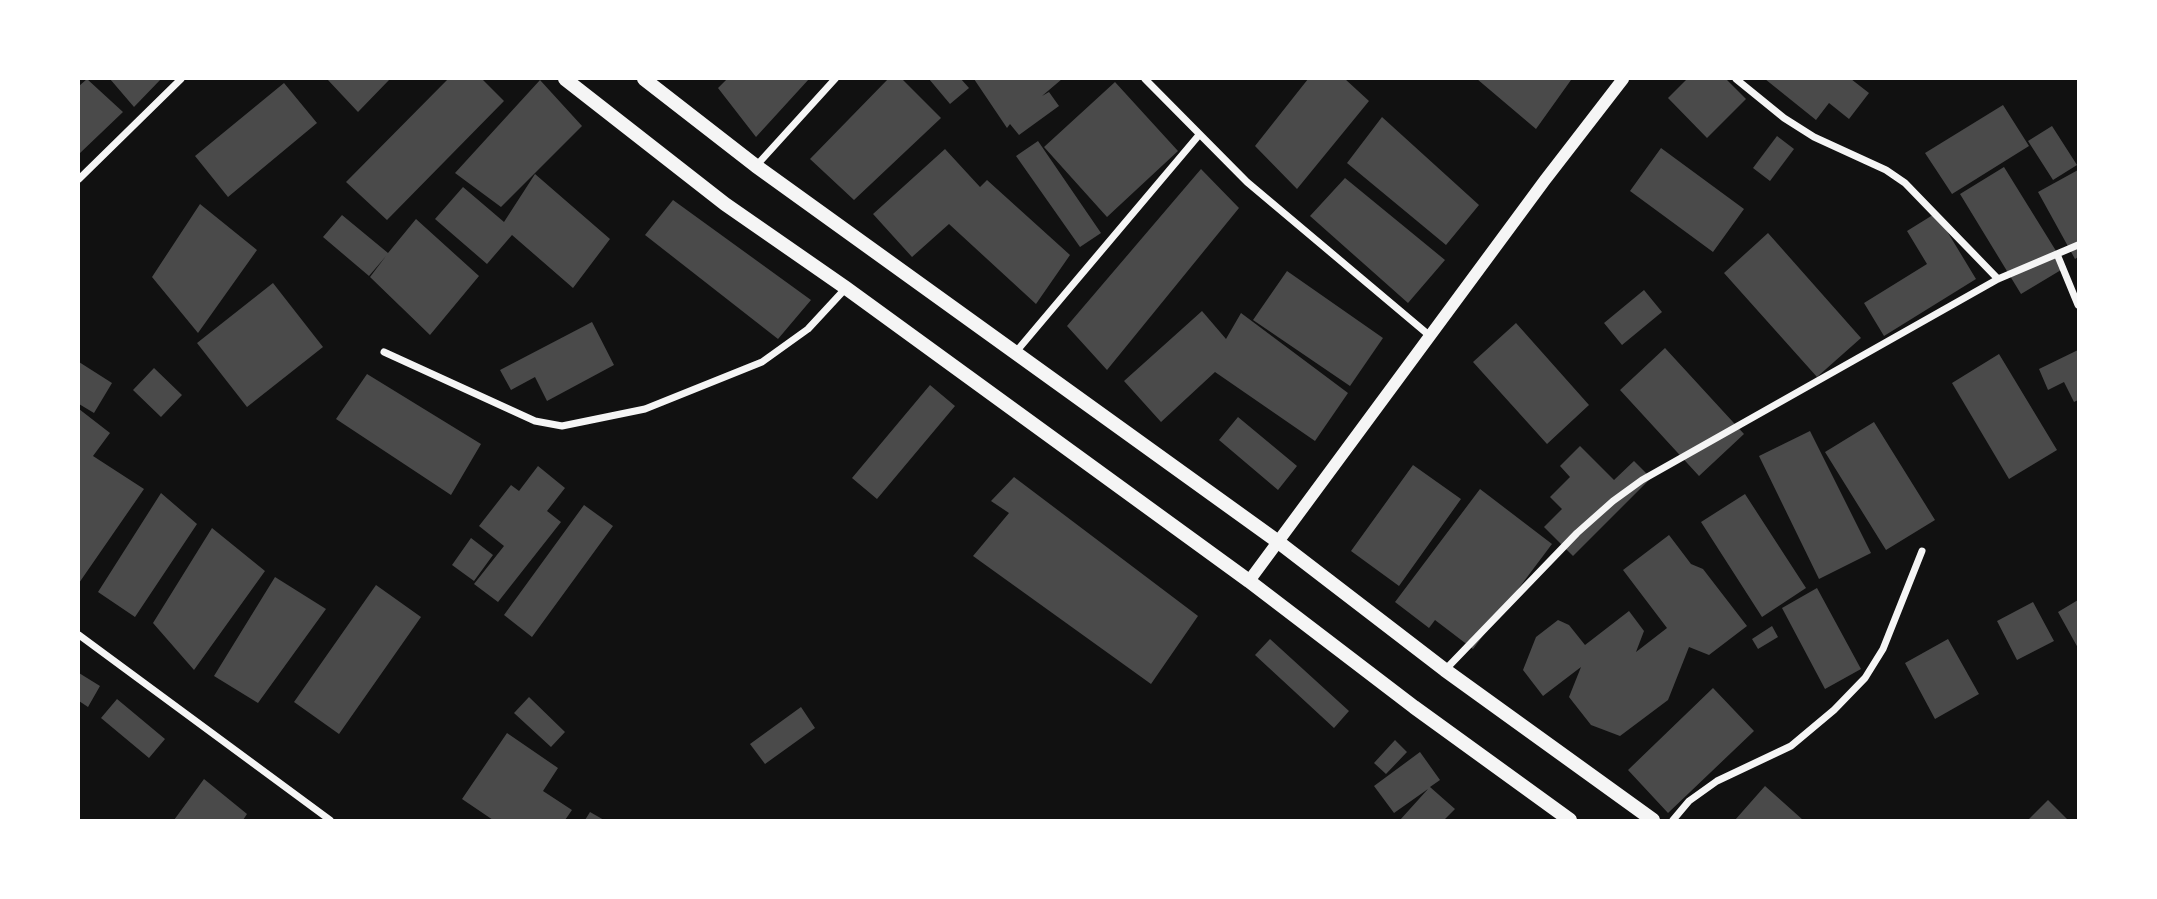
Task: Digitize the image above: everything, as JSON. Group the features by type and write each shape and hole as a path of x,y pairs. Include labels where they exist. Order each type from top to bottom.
{"main road":[{"path":"565,79 725,204 846,288 1249,581 1414,707 1570,820"},
{"path":"644,79 756,166 1277,541 1445,670 1653,820"}],"street":[{"path":"79,179 181,79"},
{"path":"756,166 835,79"},
{"path":"1145,79 1247,182 1430,336"},
{"path":"1249,581 1623,79"},
{"path":"1736,79 1784,118 1814,137 1886,170 1905,183 1998,279"},
{"path":"1015,353 1199,135"},
{"path":"1445,670 1577,533 1642,480 1998,279 2078,245"},
{"path":"2057,254 2078,305"},
{"path":"384,352 535,421 562,426 645,410 762,362 808,330 846,288"},
{"path":"1673,820 1689,801 1717,781 1791,746 1834,710 1864,678 1883,649 1922,551"},
{"path":"79,635 330,820"}],"building":[{"path":"87,79 123,112 79,154 79,86"},
{"path":"110,79 161,79 134,107"},
{"path":"327,79 390,79 358,112"},
{"path":"448,79 482,79 504,101 387,220 346,182"},
{"path":"727,79 809,79 756,137 718,88"},
{"path":"888,79 902,79 941,118 854,200 810,159"},
{"path":"929,79 961,79 969,88 950,104"},
{"path":"974,79 1062,79 1042,96 1049,92 1059,106 1019,135 1010,124 1007,128"},
{"path":"1308,79 1345,79 1369,101 1297,189 1255,146"},
{"path":"1477,79 1570,79 1571,80 1536,129"},
{"path":"1687,79 1726,79 1746,99 1707,138 1668,98"},
{"path":"1765,79 1851,79 1869,93 1849,119 1829,103 1816,120"},
{"path":"540,80 582,126 501,207 455,173"},
{"path":"1115,82 1178,151 1107,217 1044,147"},
{"path":"284,83 317,123 228,197 195,156"},
{"path":"2003,105 2029,146 1952,194 1925,153"},
{"path":"1382,117 1479,205 1446,245 1347,163"},
{"path":"2052,126 2077,165 2053,180 2028,141"},
{"path":"1777,136 1794,149 1770,181 1753,168"},
{"path":"1038,141 1101,233 1080,247 1016,156"},
{"path":"1661,148 1744,209 1713,252 1630,191"},
{"path":"945,149 980,187 987,180 1070,255 1036,304 949,224 912,257 873,214"},
{"path":"2004,167 2066,267 2021,294 1960,194"},
{"path":"1201,169 1239,208 1107,370 1067,326"},
{"path":"2078,170 2078,257 2075,259 2038,192"},
{"path":"535,174 610,239 573,288 512,235 487,264 435,219 463,187 504,222"},
{"path":"1345,178 1445,260 1408,303 1310,216"},
{"path":"673,200 811,300 778,339 645,235"},
{"path":"200,204 257,250 198,333 152,277"},
{"path":"1936,213 1976,279 1884,336 1864,303 1927,264 1907,231"},
{"path":"342,215 388,253 416,219 479,276 430,335 370,277 386,256 369,276 323,237"},
{"path":"1768,233 1861,338 1817,377 1724,273"},
{"path":"1287,271 1383,338 1350,386 1253,320"},
{"path":"273,283 323,347 247,407 197,343"},
{"path":"1644,290 1662,312 1622,345 1604,323"},
{"path":"1202,311 1226,339 1241,313 1348,393 1315,441 1215,372 1161,422 1124,381"},
{"path":"592,322 614,365 547,401 535,377 511,390 500,370"},
{"path":"1516,323 1589,405 1547,444 1473,362"},
{"path":"1665,348 1744,434 1699,476 1620,390"},
{"path":"2078,350 2078,400 2074,402 2064,382 2048,390 2039,369"},
{"path":"1999,354 2057,450 2009,479 1952,383"},
{"path":"79,362 112,383 94,413 79,404"},
{"path":"154,368 182,395 161,417 133,390"},
{"path":"367,374 481,444 451,495 336,419"},
{"path":"930,385 955,406 877,499 852,478"},
{"path":"79,409 110,433 93,456 144,489 79,583"},
{"path":"1238,417 1297,466 1278,490 1219,440"},
{"path":"1874,422 1935,520 1886,550 1825,452"},
{"path":"1810,431 1871,553 1819,579 1759,456"},
{"path":"1580,446 1614,480 1634,461 1651,478 1573,556 1544,527 1562,509 1550,497 1570,477 1560,466"},
{"path":"1413,465 1461,499 1399,586 1351,551"},
{"path":"538,466 565,488 547,511 561,522 498,602 474,584 504,546 479,526 511,485 519,491"},
{"path":"1014,477 1198,616 1151,684 973,556 1009,513 991,501"},
{"path":"1480,489 1552,544 1473,649 1435,620 1429,628 1395,602"},
{"path":"161,493 197,524 135,617 98,592"},
{"path":"1745,494 1806,588 1762,617 1701,522"},
{"path":"584,505 613,526 532,637 504,615"},
{"path":"212,528 265,571 194,670 153,623"},
{"path":"1669,535 1691,564 1703,569 1747,626 1709,655 1689,647 1668,700 1620,736 1591,725 1569,697 1581,667 1543,696 1523,670 1536,637 1558,620 1569,625 1585,645 1629,611 1644,631 1636,652 1667,628 1623,570"},
{"path":"471,538 493,555 474,581 452,565"},
{"path":"275,577 326,609 258,703 214,676"},
{"path":"376,585 421,617 339,734 294,702"},
{"path":"1817,588 1861,669 1825,689 1782,608"},
{"path":"2078,600 2078,648 2058,612"},
{"path":"2033,602 2054,641 2017,660 1997,621"},
{"path":"1772,626 1778,637 1758,649 1752,639"},
{"path":"1270,639 1349,711 1334,728 1255,655"},
{"path":"1948,639 1979,694 1935,719 1905,663"},
{"path":"79,673 100,686 88,707 79,701"},
{"path":"1713,688 1754,731 1668,813 1628,770"},
{"path":"529,697 565,732 551,747 514,713"},
{"path":"117,699 165,739 149,758 101,718"},
{"path":"801,707 815,728 765,764 750,744"},
{"path":"507,733 558,768 543,791 572,810 565,820 493,820 462,799"},
{"path":"1395,740 1407,752 1386,774 1374,763"},
{"path":"1420,752 1440,780 1430,787 1455,809 1444,820 1400,820 1428,789 1394,813 1374,786"},
{"path":"204,779 247,814 243,820 174,820"},
{"path":"1765,786 1803,820 1735,820"},
{"path":"2048,800 2068,820 2028,820"},
{"path":"590,812 604,820 585,820"}]}
